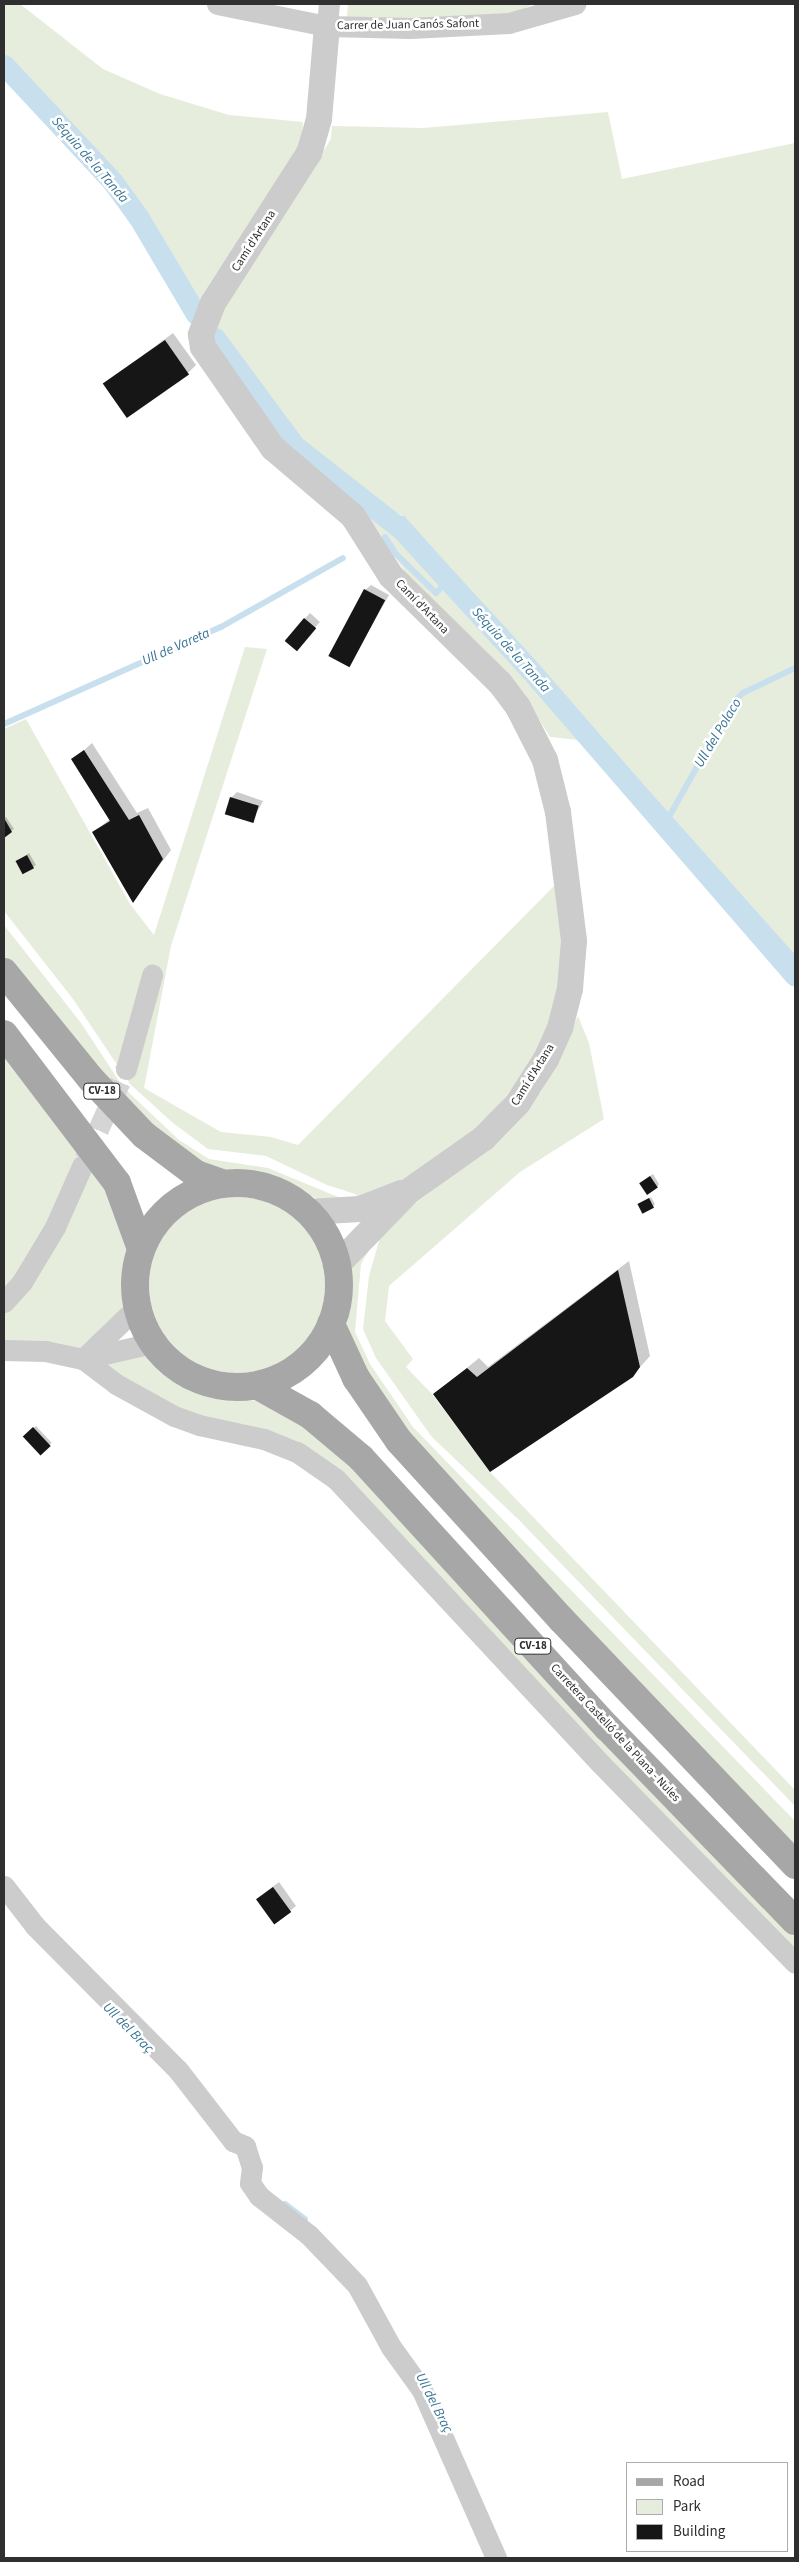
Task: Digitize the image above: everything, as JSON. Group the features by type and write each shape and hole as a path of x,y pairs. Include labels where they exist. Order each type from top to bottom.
{"main road":[{"name":"CV-18","path":"4,972 90,1079 144,1135 196,1174 222,1183 269,1187 309,1212 327,1236 337,1265 339,1295 331,1324 314,1352 289,1374 258,1386 218,1386 180,1371 152,1343 136,1307 134,1278 140,1249 159,1218 188,1195 222,1183"},
{"path":"4,1034 117,1183 140,1249"},
{"path":"331,1324 356,1378 399,1441 561,1620 795,1865"},
{"name":"Carretera Castelló de la Plana - Nules","path":"258,1386 310,1415 361,1458 607,1727 795,1921"}],"street":[{"name":"Carrer de Juan Canós Safont","path":"217,4 328,15 410,28 509,23 571,4"},
{"name":"Camí d'Artana","path":"328,15 319,119 309,153 213,303 201,335 202,347 273,448 353,516 392,576 435,623 500,683 518,707 545,760 558,812 574,941 570,989 560,1028 546,1059 518,1103 484,1138 409,1191 337,1265"},
{"path":"126,1069 152,974"},
{"path":"4,1302 22,1282 58,1221 82,1166"},
{"name":"Camí d'Artana","path":"309,1212 360,1209 409,1191"},
{"path":"83,1359 136,1307"},
{"path":"4,1350 45,1351 83,1359 152,1343"},
{"path":"83,1359 116,1384 174,1416 199,1425 264,1439 297,1452 336,1479 608,1771 795,1963"},
{"path":"4,1886 35,1926 178,2070 233,2141 245,2146 250,2153 250,2183 254,2191 309,2235 357,2286 391,2347 422,2390 496,2558"}],"green space":[{"path":"4,4 20,4 103,69 160,94 229,115 303,122 300,150 202,309 140,206 4,55"},
{"path":"348,4 533,4 507,18 412,20 347,17"},
{"path":"608,112 622,179 795,143 795,955 402,515 390,511 307,448 289,429 212,326 331,139 332,126 423,128"},
{"path":"361,505 392,530 460,601 579,740 550,737 521,690 417,590"},
{"path":"245,647 267,649 171,946 144,1088 221,1132 271,1137 298,1145 557,883 561,912 561,980 544,1038 520,1080 473,1134 406,1181 362,1201 355,1194 327,1185 266,1156 208,1149 173,1123 130,1084 73,999 4,911 4,729 26,719 130,904 154,935"},
{"path":"4,925 81,1023 123,1087 179,1140 209,1159 268,1168 343,1199 317,1199 282,1179 208,1166 163,1139 44,1007 4,956"},
{"path":"578,1016 589,1043 604,1119 520,1172 389,1286 385,1321 413,1359 406,1367 432,1394 490,1472 795,1790 795,1806 519,1520 431,1436 376,1358 363,1329 369,1276 381,1234 418,1201 504,1135 541,1092"},
{"path":"4,1052 94,1169 112,1202 128,1252 123,1306 116,1318 79,1353 4,1346"},
{"path":"237,1197 271,1204 293,1217 305,1229 318,1251 325,1285 318,1319 305,1341 293,1353 271,1366 237,1373 203,1366 181,1353 169,1341 156,1319 149,1285 156,1251 169,1229 181,1217 203,1204"},
{"path":"372,1245 361,1264 355,1332 370,1364 413,1427 795,1821 795,1850 432,1463 372,1383 347,1333 347,1325 352,1290 351,1269"},
{"path":"141,1350 172,1380 213,1396 258,1401 275,1407 338,1451 682,1823 795,1937 795,1960 338,1477 201,1421 96,1363"}],"building":[{"path":"165,340 189,374 127,418 103,384"},
{"path":"364,589 385,600 350,667 328,656"},
{"path":"304,618 316,628 297,651 285,641"},
{"path":"84,750 129,820 139,815 163,859 133,903 92,832 110,821 71,759"},
{"path":"230,797 259,806 253,823 225,814"},
{"path":"4,818 12,832 4,838"},
{"path":"27,855 34,868 23,874 16,861"},
{"path":"650,1176 658,1188 647,1195 639,1183"},
{"path":"649,1198 654,1208 642,1214 637,1204"},
{"path":"618,1270 640,1367 633,1377 490,1472 433,1394 467,1368 477,1377"},
{"path":"33,1427 51,1446 40,1456 23,1437"},
{"path":"273,1887 291,1912 274,1924 256,1899"}],"waterway":[{"name":"Séquia de la Tanda","path":"4,65 113,182 139,218 196,314"},
{"name":"Séquia de la Tanda","path":"215,338 295,446 401,529 531,671 795,976"},
{"path":"394,523 399,518 403,519 795,959"},
{"name":"Ull de Vareta","path":"385,537 396,554 436,593 448,581"},
{"name":"Ull de Vareta","path":"4,724 221,627 343,558"},
{"name":"Ull del Polaco","path":"665,824 732,704 743,693 795,668"},
{"name":"Ull del Braç","path":"285,2204 305,2219"}],"tunnel":[{"path":"85,1159 126,1069"}]}
